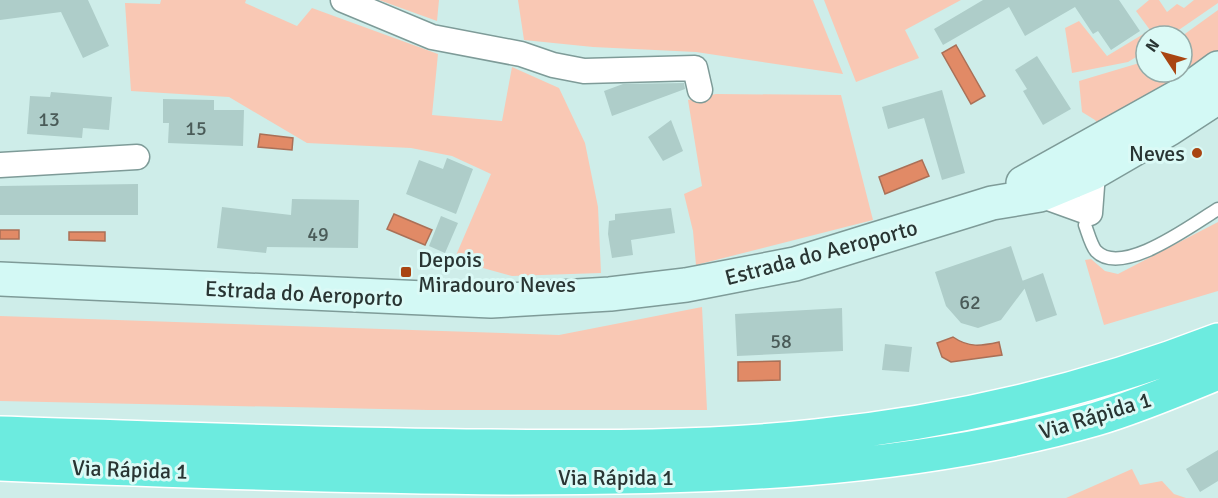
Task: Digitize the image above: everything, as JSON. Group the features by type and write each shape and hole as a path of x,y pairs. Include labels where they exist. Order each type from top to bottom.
{"highway":[{"name":"Via Rápida 1","path":"0,433 363,445 616,447 708,444 817,436 929,420 992,408 1121,374 1218,340"},
{"name":"Via Rápida 1","path":"0,464 343,477 706,476 818,468 943,453 1098,418 1218,373"}],"main road":[{"name":"Estrada do Aeroporto","path":"992,204 1038,174 1181,95 1218,68"},
{"path":"1093,173 1109,151 1181,95"},
{"name":"Estrada do Aeroporto","path":"0,279 491,301 610,294 736,277 795,264 992,204 1040,195 1093,173 1169,129 1218,97"}],"street":[{"path":"343,0 432,37 521,54 584,72 694,68 700,90"},
{"path":"0,165 137,157"},
{"path":"1040,195 1090,213 1093,173"}],"lane":[{"path":"1090,213 1085,225 1096,251 1111,260 1125,260 1170,239 1218,209"}],"shaded area":[{"path":"161,0 246,0 245,3 297,26 312,8 438,54 432,115 502,121 512,67 559,88 585,143 598,207 601,273 512,276 454,260 491,174 452,156 411,148 307,143 229,97 131,91 125,3 160,4"},
{"path":"379,0 439,0 437,21"},
{"path":"518,0 813,0 843,74 696,52 593,47 524,40"},
{"path":"824,0 961,0 905,30 919,58 856,82"},
{"path":"1149,0 1159,0 1167,12 1177,4 1184,8 1194,0 1218,0 1218,3 1187,24 1146,24 1136,11"},
{"path":"1218,10 1218,53 1194,69 1194,27"},
{"path":"1079,21 1107,56 1134,40 1134,58 1128,62 1072,73 1065,28"},
{"path":"956,45 985,96 971,104 942,53"},
{"path":"1134,65 1134,84 1173,84 1103,132 1095,120 1082,112 1079,81"},
{"path":"716,94 841,95 873,220 696,265 693,231 684,194 702,186 688,100"},
{"path":"260,134 293,138 292,150 258,147"},
{"path":"922,160 929,176 885,194 879,177"},
{"path":"394,214 432,230 425,245 387,229"},
{"path":"1218,222 1218,291 1104,325 1085,260 1091,259 1105,271 1118,274"},
{"path":"0,230 19,230 19,239 0,239"},
{"path":"69,232 105,232 105,241 69,240"},
{"path":"702,307 707,410 428,410 0,401 0,316 559,335"},
{"path":"953,337 964,343 975,345 999,342 1002,355 951,362 942,357 937,343"},
{"path":"780,361 780,380 738,381 738,362"},
{"path":"1132,469 1140,485 1162,481 1174,494 1186,498 1066,498"}],"building":[{"path":"0,0 88,0 109,46 83,58 61,12 0,20"},
{"path":"983,0 1119,0 1135,24 1134,35 1111,50 1098,31 1093,34 1075,7 1025,36 1009,7 943,45 934,29"},
{"path":"1037,56 1071,109 1043,125 1023,91 1027,89 1015,70"},
{"path":"684,83 685,89 612,116 604,91 623,84"},
{"path":"942,90 965,173 942,180 924,118 888,129 882,107"},
{"path":"51,92 112,97 109,130 83,128 82,138 27,134 30,96 50,97"},
{"path":"163,99 214,100 214,110 244,110 243,146 168,143 169,123 163,123"},
{"path":"671,120 683,151 663,161 648,137"},
{"path":"447,158 473,169 456,214 406,194 419,160 443,169"},
{"path":"138,184 138,215 0,215 0,186"},
{"path":"292,199 359,200 358,248 267,247 266,253 217,248 222,207 291,215"},
{"path":"671,208 675,233 631,240 633,255 612,258 608,234 609,221 615,220 615,214"},
{"path":"441,216 458,223 445,253 429,246"},
{"path":"1011,246 1025,288 1001,320 978,328 961,323 946,306 935,272"},
{"path":"1043,273 1057,315 1036,322 1022,281"},
{"path":"842,308 843,351 737,356 735,314"},
{"path":"885,344 912,347 909,372 882,370"},
{"path":"1218,450 1218,481 1200,492 1186,469"}],"place":[{"name":"Neves","path":"1197,153"},
{"name":"Depois Miradouro Neves","path":"406,272"}]}
